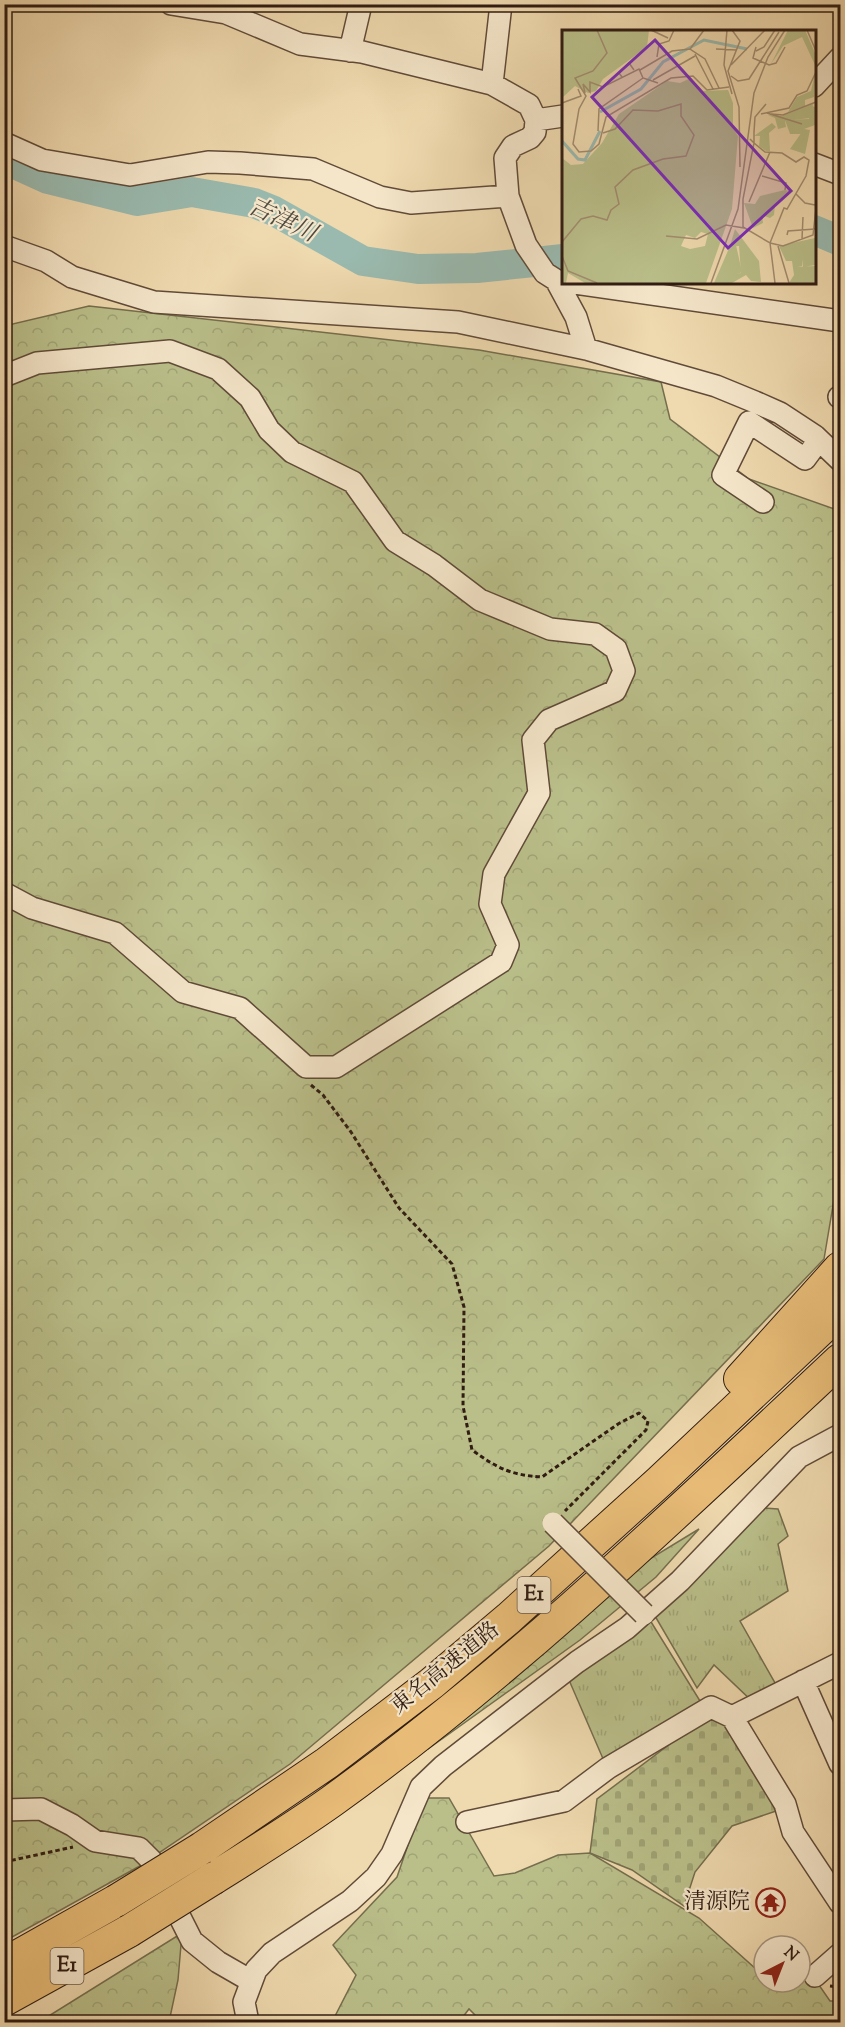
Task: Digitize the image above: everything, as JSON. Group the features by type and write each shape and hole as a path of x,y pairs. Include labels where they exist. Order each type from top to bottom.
{"highway":[{"path":"590,1544 840,1268"},
{"name":"東名高速道路","path":"4,1964 202,1848 327,1764 432,1683 590,1544 840,1311"},
{"name":"東名高速道路","path":"4,2001 129,1930 332,1802 509,1661 596,1586 840,1360"}],"street":[{"path":"171,4 226,13 300,44 350,51 492,84 530,105 536,120 535,132 530,138 513,146 505,158 508,196 526,245 545,273 562,281"},
{"path":"350,51 361,4"},
{"path":"492,84 501,4"},
{"path":"815,84 840,58"},
{"path":"536,120 562,116"},
{"path":"4,143 42,160 130,176 208,162 240,163 313,169 380,197 411,203 508,196"},
{"path":"815,165 840,174"},
{"path":"4,246 46,261 72,277 154,302 458,322 586,349 716,386 780,413 819,440 840,460"},
{"path":"563,284 586,349"},
{"path":"583,284 840,321"},
{"path":"4,376 37,363 170,351 218,369 250,398 269,430 292,452 353,482 395,541 434,564 480,600 550,630 595,634 616,650 624,671 615,692 549,720 533,740 540,793 494,874 491,894 490,904 508,945 501,962 336,1067 306,1067 240,1008 183,992 115,933 32,908 4,893"},
{"path":"763,502 723,475 749,422 805,459 819,440"},
{"path":"248,2022 244,2002 256,1970 272,1953 350,1901 376,1877 392,1854 421,1787 443,1766 644,1614 680,1581 800,1457 840,1435"},
{"path":"553,1523 644,1614"},
{"path":"732,1717 840,1663"},
{"path":"803,1681 840,1764"},
{"path":"467,1822 564,1801 608,1768 711,1707 732,1717 785,1804 793,1832 840,1903"},
{"path":"4,1810 41,1809 72,1825 95,1841 140,1848 151,1860 192,1941 218,1962 250,1981"},
{"path":"815,1976 840,1954"}],"path":[{"path":"306,1067 309,1083 323,1095 351,1132 399,1208 452,1264 464,1307 463,1406 472,1450 496,1468 518,1475 542,1478 618,1424 639,1413 648,1421 646,1430 553,1523"},
{"path":"4,1862 95,1841"}],"green space":[{"path":"89,306 479,350 661,382 670,419 749,479 840,511 840,1164 824,1259 549,1546 290,1764 138,1867 5,1941 4,326"},
{"path":"764,1508 778,1509 788,1536 778,1544 788,1591 740,1621 779,1690 753,1702 714,1665 697,1688 655,1616"},
{"path":"699,1529 656,1577 580,1640 428,1749 425,1744 643,1563"},
{"path":"648,1617 705,1709 604,1761 569,1680"},
{"path":"707,1716 723,1718 779,1810 732,1826 695,1872 684,1906 632,1870 590,1853 597,1799"},
{"path":"424,1798 449,1798 494,1876 515,1873 558,1855 590,1853 699,1918 752,1965 752,1994 812,1994 812,1975 830,2001 839,2001 840,2013 819,2022 673,2022 639,2017 626,2022 482,2022 469,2009 459,2022 332,2022 356,1975 333,1945 397,1877"},
{"path":"182,1933 178,1980 169,2022 39,2022"}],"waterway":[{"name":"吉津川","path":"4,159 48,179 137,201 192,192 254,203 274,211 363,261 418,269 477,268 562,259"},
{"name":"吉津川","path":"815,230 840,241"}],"place":[{"name":"清源院","path":"771,1903"}]}
